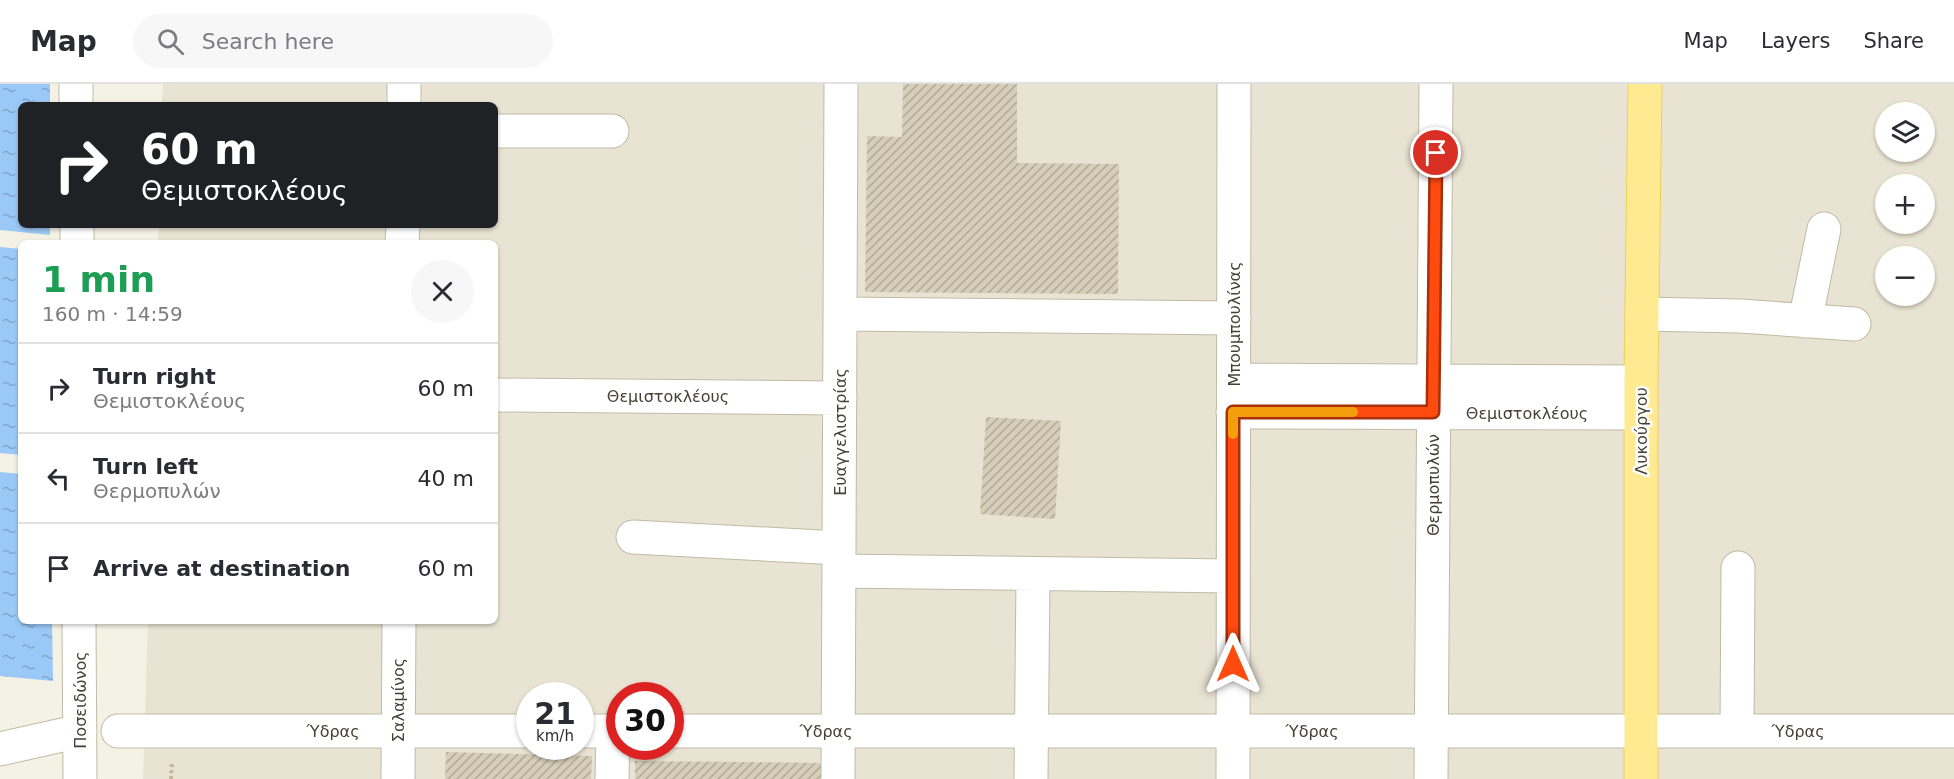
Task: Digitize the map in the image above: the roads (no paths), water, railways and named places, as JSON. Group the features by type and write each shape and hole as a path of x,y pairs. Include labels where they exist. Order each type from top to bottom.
{"main road":[{"name":"Λυκούργου","path":"1641,779 1641,398 1645,84"}],"street":[{"path":"76,84 76,102"},
{"path":"404,84 404,102"},
{"name":"Ευαγγελιστρίας","path":"838,779 841,84"},
{"name":"Μπουμπουλίνας","path":"1233,779 1234,84"},
{"name":"Θερμοπυλών","path":"1431,779 1436,84"},
{"path":"498,131 612,131"},
{"path":"1805,321 1824,229"},
{"path":"840,314 1234,318"},
{"path":"1642,314 1740,316 1854,324"},
{"name":"Θεμιστοκλέους","path":"498,395 840,398"},
{"name":"Θεμιστοκλέους","path":"1234,396 1641,398"},
{"path":"633,537 839,560 1033,574 1233,576"},
{"path":"1737,731 1738,568"},
{"path":"1031,779 1033,574"},
{"name":"Ποσειδώνος","path":"79,624 80,779"},
{"name":"Σαλαμίνος","path":"398,779 399,624"},
{"name":"Ύδρας","path":"118,731 516,731"},
{"name":"Ύδρας","path":"684,731 1954,731"},
{"path":"0,749 80,732"},
{"path":"612,779 614,760"}],"water":[{"path":"0,84 50,84 50,102 18,102 18,228 50,228 50,240 18,240 18,624 52,624 53,681 0,676"}]}
